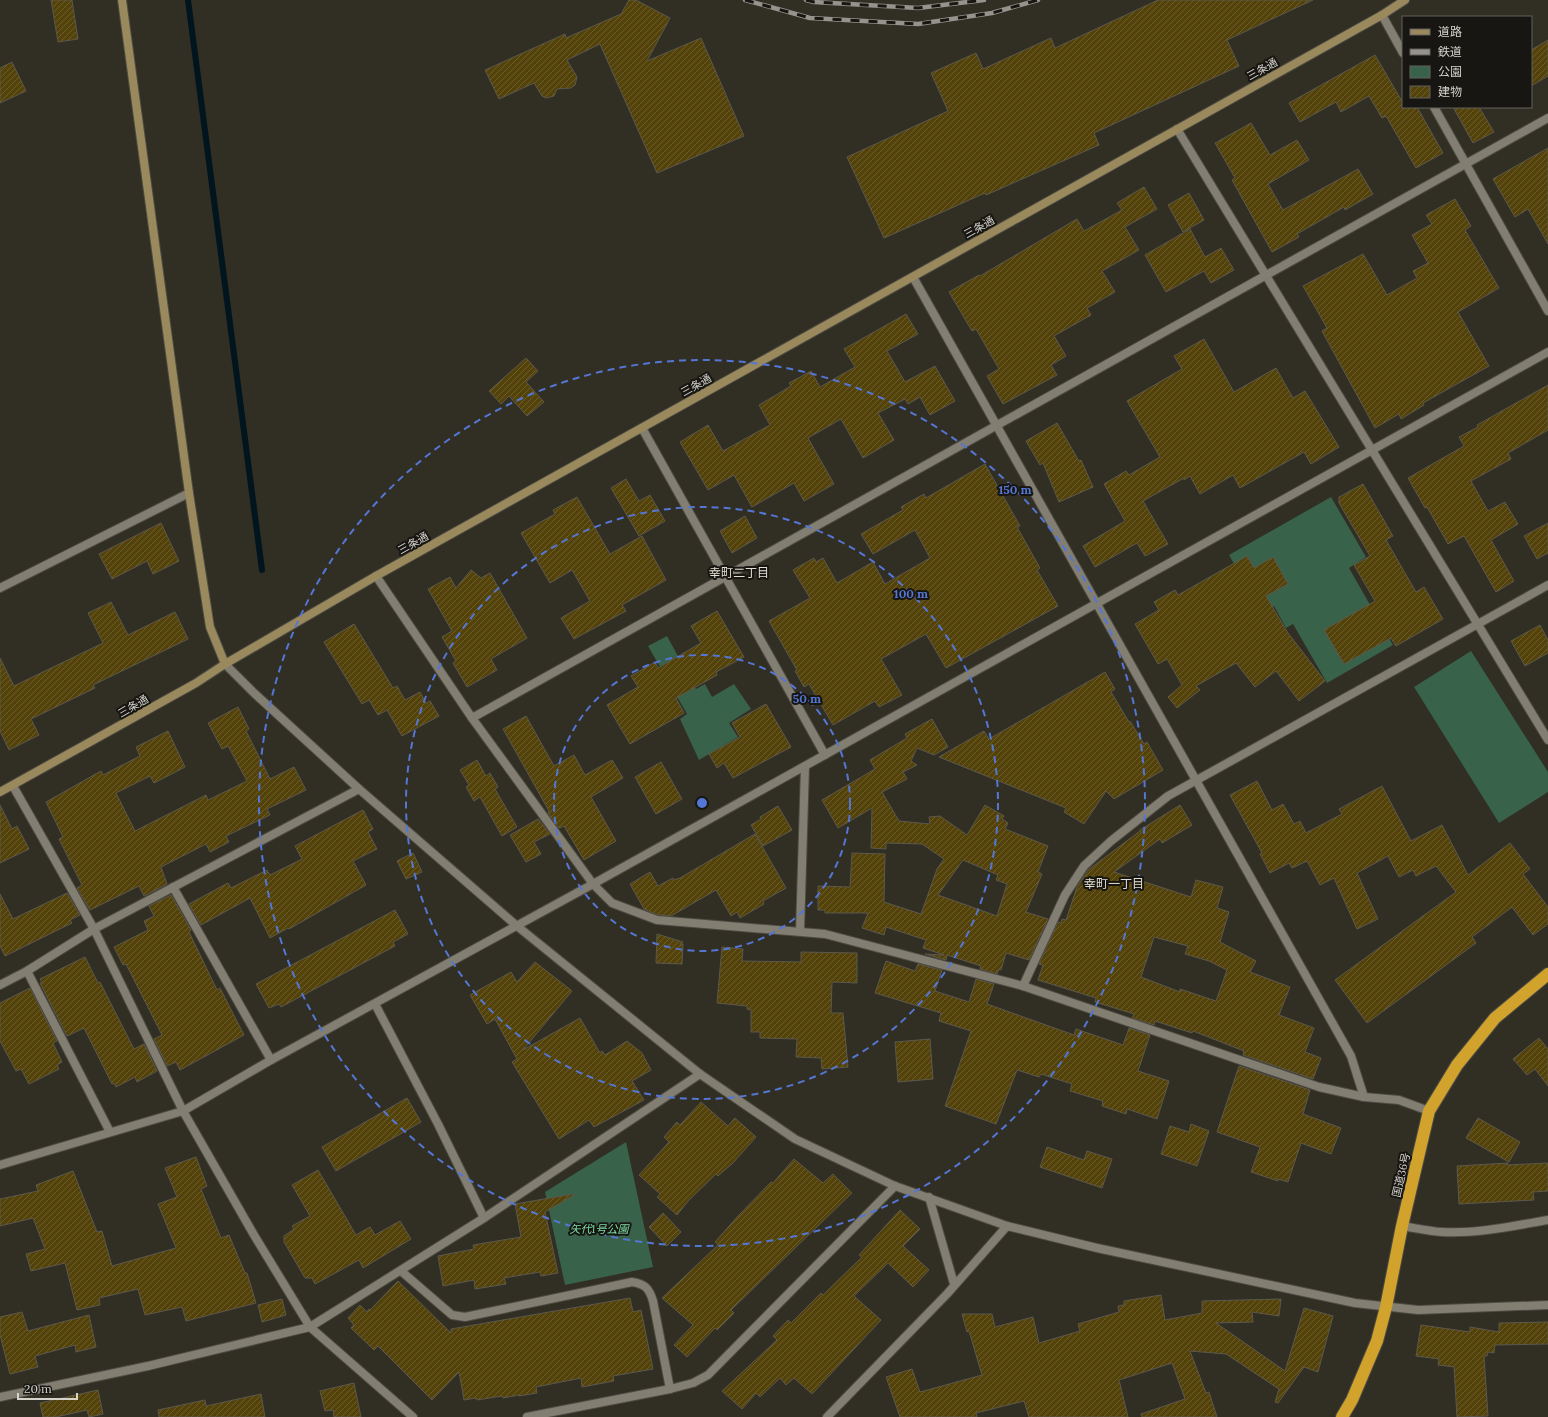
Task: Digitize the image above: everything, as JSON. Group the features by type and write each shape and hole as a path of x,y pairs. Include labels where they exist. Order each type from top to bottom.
{"highway":[{"name":"国道36号","path":"1342,1417 1352,1400 1377,1341 1386,1307 1402,1226 1429,1111 1457,1065 1495,1018 1548,974"}],"street":[{"path":"122,0 189,493 210,627 225,664 254,693 359,789 517,926 700,1074 795,1139 895,1186 1007,1226 1097,1248 1355,1303 1386,1307 1418,1310 1548,1305"},
{"name":"三条通","path":"0,792 189,687 225,664 376,576 1382,15 1405,0"},
{"path":"1382,15 1402,51"},
{"path":"1435,108 1548,311"},
{"path":"472,718 1548,118"},
{"path":"1177,129 1548,740"},
{"path":"913,277 1351,1056 1364,1097"},
{"path":"0,1165 183,1111 271,1060 485,942 594,884 1548,352"},
{"path":"642,428 826,755"},
{"path":"0,588 189,493"},
{"path":"376,576 472,718 594,884 612,903 657,920 825,934 1023,986 1319,1087 1364,1097 1399,1100 1429,1111"},
{"path":"1023,986 1066,895 1084,866 1111,841 1168,796 1548,585"},
{"path":"800,931 805,766"},
{"path":"13,786 94,929 183,1111 254,1235 310,1327 413,1417"},
{"path":"0,985 27,971 94,929 359,789"},
{"path":"173,887 271,1060"},
{"path":"27,971 110,1132"},
{"path":"375,1004 438,1124 484,1218"},
{"path":"0,1397 148,1366 310,1327 484,1218 700,1074"},
{"path":"527,1417 670,1389 693,1383 708,1375 895,1186"},
{"path":"929,1197 954,1284"},
{"path":"1402,1226 1442,1232 1508,1227 1548,1220"},
{"path":"827,1417 947,1294 954,1284 1007,1226"},
{"path":"400,1271 452,1315 465,1317 632,1282 642,1283 650,1290 653,1301 670,1389"}],"green space":[{"path":"1331,497 1366,557 1349,568 1393,645 1327,683 1293,624 1286,628 1274,606 1262,613 1229,555"},
{"path":"667,636 696,689 705,684 712,697 734,684 751,709 729,723 738,737 699,760 680,719 687,714 648,646"},
{"path":"1471,651 1548,772 1548,792 1499,823 1414,687"},
{"name":"矢代1号公園","path":"626,1142 653,1267 565,1285 545,1192"}],"building":[{"path":"51,0 72,0 78,39 58,42"},
{"path":"629,0 636,0 670,18 647,61 701,38 744,136 657,173 600,44 567,60 577,77 575,85 571,88 557,89 554,96 546,98 542,96 534,83 499,99 485,70 565,34 566,38 621,14"},
{"path":"1158,0 1313,0 1227,40 1239,66 1094,133 1099,145 986,195 985,193 884,238 847,157 948,111 931,73 976,53 983,69 1051,38 1055,48"},
{"path":"1548,40 1548,76 1532,85 1532,49"},
{"path":"1375,55 1402,101 1402,108 1418,108 1443,153 1416,168 1386,116 1382,118 1369,96 1341,112 1336,102 1300,122 1289,103"},
{"path":"12,62 26,91 0,103 0,68"},
{"path":"1454,108 1480,108 1494,132 1473,143"},
{"path":"1251,123 1270,155 1297,140 1309,160 1268,184 1283,210 1358,169 1373,194 1345,210 1344,207 1297,234 1299,237 1272,252 1232,180 1235,178 1215,143"},
{"path":"1548,148 1548,244 1528,209 1515,217 1493,179"},
{"path":"1144,187 1157,209 1125,227 1139,250 1102,271 1115,292 1087,308 1091,315 1054,336 1066,356 1051,365 1057,375 1003,404 987,376 999,369 976,329 972,331 949,292 979,275 980,276 1077,219 1084,231 1122,210 1117,203"},
{"path":"1189,193 1204,220 1183,232 1168,205"},
{"path":"1455,199 1471,226 1465,230 1499,288 1458,312 1489,366 1423,403 1424,405 1401,419 1399,414 1375,428 1322,331 1327,328 1303,286 1363,254 1387,295 1417,278 1413,271 1428,263 1412,235 1432,224 1426,215"},
{"path":"1190,229 1205,257 1221,248 1234,270 1211,283 1204,271 1166,292 1145,255"},
{"path":"906,314 918,334 887,351 905,382 935,366 955,401 930,415 920,397 908,404 905,399 878,413 894,440 863,458 841,419 808,438 834,484 804,501 794,483 752,507 734,475 708,490 680,442 708,425 723,451 770,425 759,405 791,386 789,383 811,371 820,387 855,367 844,349"},
{"path":"1204,339 1234,392 1276,368 1293,398 1305,391 1339,447 1311,464 1304,452 1240,488 1233,475 1200,494 1190,476 1184,480 1184,478 1143,501 1168,544 1145,556 1137,543 1095,567 1083,546 1125,521 1104,484 1126,471 1129,475 1160,457 1127,401 1182,369 1174,356"},
{"path":"526,358 538,371 526,382 544,402 527,416 509,396 501,404 489,391"},
{"path":"1548,385 1548,430 1508,453 1511,459 1471,481 1488,511 1505,502 1518,524 1491,540 1514,581 1496,592 1464,536 1448,544 1427,507 1425,508 1408,478 1464,446 1459,437 1478,427 1477,425"},
{"path":"1057,423 1079,461 1081,460 1093,487 1059,502 1043,463 1040,465 1026,441"},
{"path":"985,464 1020,526 1017,527 1040,568 1037,570 1058,606 946,668 926,634 881,659 902,695 879,707 875,701 833,725 809,684 804,687 795,671 797,670 769,621 810,598 793,570 814,558 816,562 823,558 837,583 873,562 885,584 930,558 915,530 873,554 861,534 903,510 901,507 924,494 926,498"},
{"path":"626,479 639,501 650,495 665,521 639,536 611,488"},
{"path":"1363,484 1393,536 1386,540 1416,592 1424,587 1443,619 1396,646 1391,638 1344,664 1324,630 1375,601 1354,565 1370,556 1339,503 1339,497"},
{"path":"577,497 610,554 642,536 666,580 622,605 626,611 574,639 561,618 590,601 572,570 550,583 521,533 555,514 553,510"},
{"path":"745,516 757,538 732,553 720,531"},
{"path":"161,523 179,561 153,574 147,561 112,579 99,554"},
{"path":"1548,523 1548,553 1537,559 1524,536"},
{"path":"1247,556 1254,568 1273,557 1288,584 1266,596 1288,633 1325,681 1299,701 1276,671 1255,687 1236,663 1196,686 1200,690 1177,708 1168,697 1182,685 1167,659 1158,664 1135,624 1159,610 1154,602 1175,590 1178,595"},
{"path":"471,570 481,578 490,573 527,638 491,659 497,670 467,687 453,663 456,661 442,637 452,631 428,589 450,577 456,588"},
{"path":"111,602 128,635 175,612 188,639 93,685 95,688 31,719 39,735 9,750 0,731 0,658 14,686 103,643 88,613"},
{"path":"717,611 744,657 716,672 717,675 676,698 684,713 630,744 607,705 638,687 631,676 655,662 658,668 701,643 691,626"},
{"path":"354,624 393,688 397,686 405,700 420,692 426,703 430,701 439,716 402,736 387,710 378,715 369,700 362,704 324,642"},
{"path":"1540,625 1548,640 1548,653 1525,666 1511,641"},
{"path":"1105,672 1115,689 1111,692 1144,744 1147,742 1163,770 1114,799 1106,791 1084,824 1064,812 1066,808 939,757 984,731 989,739"},
{"path":"766,704 791,747 733,778 724,763 717,768 709,754 740,737 732,723"},
{"path":"238,707 249,729 246,731 270,779 294,767 306,790 267,809 270,815 226,836 229,842 210,852 206,844 161,867 167,884 144,896 139,886 90,910 77,888 82,885 59,839 63,837 46,802 101,771 103,775 140,756 136,747 168,731 185,767 154,783 150,776 116,793 135,831 206,795 208,800 247,781 228,746 222,749 208,723"},
{"path":"526,716 554,766 574,755 585,775 612,760 623,778 591,797 616,841 584,860 564,826 559,828 548,813 549,811 503,729"},
{"path":"932,719 948,747 934,755 917,748 911,761 917,765 903,772 907,779 882,792 899,821 930,824 929,817 940,816 967,835 985,805 1004,816 1002,819 1008,823 1005,829 1048,846 1038,872 1042,874 1026,912 1048,919 1029,960 1006,953 1001,970 999,969 997,974 980,969 981,966 947,955 946,960 925,954 944,955 923,948 926,940 886,927 884,935 862,928 868,913 825,913 825,910 818,910 818,886 850,887 852,853 885,854 884,902 921,914 937,869 944,859 922,844 886,843 886,849 871,848 872,808 838,828 822,800 875,769 870,760 907,738 905,734","holes":["963,860 998,875 996,880 1007,884 997,916 938,895"]},
{"path":"477,760 486,776 490,773 498,787 495,789 517,827 502,836 480,797 474,801 466,787 469,785 460,770"},
{"path":"661,762 682,799 656,814 635,777"},
{"path":"1257,781 1272,810 1283,804 1294,824 1300,821 1306,833 1342,814 1339,809 1382,786 1411,841 1442,825 1468,875 1510,843 1530,869 1523,874 1548,907 1548,924 1533,935 1512,907 1472,937 1476,943 1367,1023 1335,980 1456,892 1436,866 1416,876 1413,870 1399,877 1388,856 1357,873 1378,919 1357,929 1334,878 1320,885 1307,861 1292,868 1289,863 1270,873 1260,854 1262,853 1230,795"},
{"path":"0,805 12,829 17,826 29,849 0,863"},
{"path":"1180,805 1192,825 1162,843 1160,839 1114,872 1191,897 1196,880 1223,887 1217,908 1229,912 1220,942 1256,961 1250,972 1290,987 1279,1015 1314,1028 1305,1052 1321,1058 1313,1079 1243,1055 1244,1051 1193,1031 1192,1033 1155,1021 1154,1025 1132,1018 1134,1014 1095,1002 1096,998 1038,980 1043,965 1039,964 1058,922 1061,923 1062,919 1066,920 1077,887 1088,870 1140,830","holes":["1154,937 1188,946 1185,954 1209,961 1227,970 1216,1001 1180,989 1180,992 1141,977"]},
{"path":"778,806 792,830 763,846 751,825 761,819 760,817"},
{"path":"363,810 373,829 368,832 377,849 353,861 366,885 289,929 288,928 270,938 250,898 201,925 189,904 228,883 231,888 267,870 270,875 302,859 295,846"},
{"path":"538,819 550,834 534,842 541,854 526,862 510,835"},
{"path":"755,834 786,888 763,901 764,904 740,918 737,912 731,916 716,890 671,916 658,915 644,909 630,884 650,872 658,886 673,878 674,880 680,878"},
{"path":"413,853 422,872 406,879 397,861"},
{"path":"67,893 80,915 70,920 72,923 5,956 0,946 0,894 13,919"},
{"path":"171,895 191,930 189,932 217,990 220,988 244,1035 180,1070 176,1062 167,1066 154,1039 162,1035 126,964 123,965 114,947 148,930 144,921 154,916 149,906"},
{"path":"395,910 408,934 393,942 395,946 281,1007 279,1004 269,1008 256,984"},
{"path":"657,934 683,942 680,944 683,944 682,964 656,963"},
{"path":"722,947 743,949 742,961 801,962 801,952 857,953 857,983 832,982 831,1013 843,1013 848,1067 822,1069 821,1058 796,1057 797,1039 760,1038 760,1032 751,1032 751,1010 747,1009 747,1006 717,1003"},
{"path":"85,957 98,983 100,982 134,1049 144,1044 157,1071 137,1082 135,1077 116,1087 114,1083 112,1084 84,1028 67,1036 40,983 42,982 40,979"},
{"path":"886,961 915,971 918,964 942,970 935,991 969,1002 976,979 994,984 987,1004 1074,1035 1076,1029 1123,1045 1129,1028 1150,1035 1138,1071 1169,1081 1157,1119 1127,1109 1126,1114 1102,1106 1103,1101 1070,1091 1072,1084 1041,1074 1039,1077 1017,1070 996,1124 945,1106 971,1031 939,1021 941,1013 875,993"},
{"path":"535,962 572,991 523,1050 580,1018 600,1053 602,1051 605,1055 627,1041 642,1053 651,1070 632,1081 644,1100 594,1127 589,1120 559,1139 512,1062 517,1059 495,1019 487,1024 470,995 511,972 517,982"},
{"path":"30,988 57,1041 53,1043 62,1062 57,1065 59,1069 29,1084 21,1069 16,1071 0,1041 0,1003"},
{"path":"1539,1038 1548,1049 1548,1086 1535,1069 1527,1075 1513,1059"},
{"path":"930,1039 933,1079 898,1082 895,1042"},
{"path":"1239,1066 1310,1090 1303,1114 1341,1128 1331,1154 1301,1143 1288,1182 1278,1179 1278,1181 1251,1172 1260,1147 1217,1132"},
{"path":"407,1098 421,1122 336,1171 322,1147"},
{"path":"701,1102 728,1126 735,1118 756,1137 733,1163 718,1176 716,1174 689,1200 677,1215 657,1197 660,1194 639,1175 669,1142 664,1137 677,1122 680,1125"},
{"path":"1478,1118 1520,1142 1509,1162 1466,1138"},
{"path":"1191,1124 1209,1131 1197,1166 1161,1154 1170,1126 1189,1132"},
{"path":"1047,1147 1084,1160 1087,1151 1112,1159 1102,1188 1040,1167"},
{"path":"196,1157 207,1186 201,1189 221,1238 229,1235 245,1273 247,1273 256,1303 186,1321 182,1307 145,1315 138,1289 99,1298 100,1305 77,1310 65,1263 31,1271 26,1254 45,1249 33,1218 0,1226 0,1199 38,1191 36,1185 73,1171 97,1232 102,1231 112,1266 176,1248 158,1204 177,1197 165,1168"},
{"path":"794,1159 823,1183 833,1174 852,1193 731,1310 734,1313 717,1330 715,1328 687,1357 674,1345 693,1325 662,1298 718,1245 715,1242 771,1182 773,1183"},
{"path":"1508,1163 1507,1165 1548,1163 1548,1191 1533,1192 1534,1200 1459,1204 1457,1166"},
{"path":"318,1170 356,1235 370,1227 375,1235 400,1221 411,1239 363,1268 359,1260 315,1284 312,1278 305,1278 284,1242 284,1236 294,1229 292,1226 310,1216 292,1185"},
{"path":"574,1195 545,1212 558,1273 541,1276 540,1272 504,1278 506,1284 475,1289 474,1280 443,1286 438,1256 474,1249 473,1245 521,1237 515,1204"},
{"path":"900,1210 920,1229 903,1246 929,1270 913,1287 888,1263 854,1296 881,1320 812,1394 794,1378 786,1385 780,1378 760,1397 756,1393 742,1409 722,1391 777,1340 773,1336 788,1320 791,1323 821,1293 823,1295 862,1257 859,1255"},
{"path":"663,1213 681,1232 667,1246 649,1227"},
{"path":"398,1281 451,1333 451,1329 630,1298 633,1312 641,1310 653,1369 613,1376 614,1381 582,1387 581,1378 536,1387 537,1393 477,1400 476,1398 464,1400 459,1372 432,1400 378,1346 374,1350 351,1328 354,1325 348,1318 360,1305 367,1312 369,1309 370,1310"},
{"path":"1161,1295 1165,1320 1202,1313 1202,1301 1281,1299 1279,1316 1252,1312 1253,1322 1216,1323 1285,1371 1304,1308 1333,1316 1318,1372 1304,1367 1278,1403 1275,1402 1279,1389 1226,1354 1190,1351 1206,1393 1209,1392 1217,1417 1142,1417 1141,1414 1185,1399 1172,1363 1119,1380 1128,1417 1029,1417 1024,1401 976,1413 977,1417 900,1417 886,1377 912,1369 920,1392 982,1375 969,1331 967,1332 962,1314 992,1314 995,1327 1033,1317 1039,1343 1080,1331 1078,1324 1119,1312 1118,1306 1124,1305 1124,1301"},
{"path":"282,1299 286,1315 262,1322 258,1305"},
{"path":"22,1312 28,1331 89,1315 96,1347 76,1352 75,1345 35,1356 38,1367 10,1374 0,1335 0,1317"},
{"path":"1548,1322 1548,1344 1495,1345 1494,1353 1488,1352 1487,1356 1484,1356 1488,1416 1457,1417 1454,1367 1438,1365 1439,1359 1416,1356 1421,1325 1470,1332 1470,1327 1499,1332 1499,1323"},
{"path":"354,1383 361,1417 334,1417 333,1410 325,1411 320,1391"},
{"path":"98,1390 103,1414 89,1417 87,1410 56,1417 43,1417 40,1403"},
{"path":"261,1394 265,1417 159,1417 158,1410 205,1400 206,1406"}],"waterway":[{"path":"188,0 262,570"}],"railway":[{"path":"745,0 810,18 918,24 992,13 1038,0"},
{"path":"806,0 814,2 918,8 984,0"}],"district":[{"name":"幸町二丁目","path":"739,572"},
{"name":"幸町一丁目","path":"1114,883"}]}
